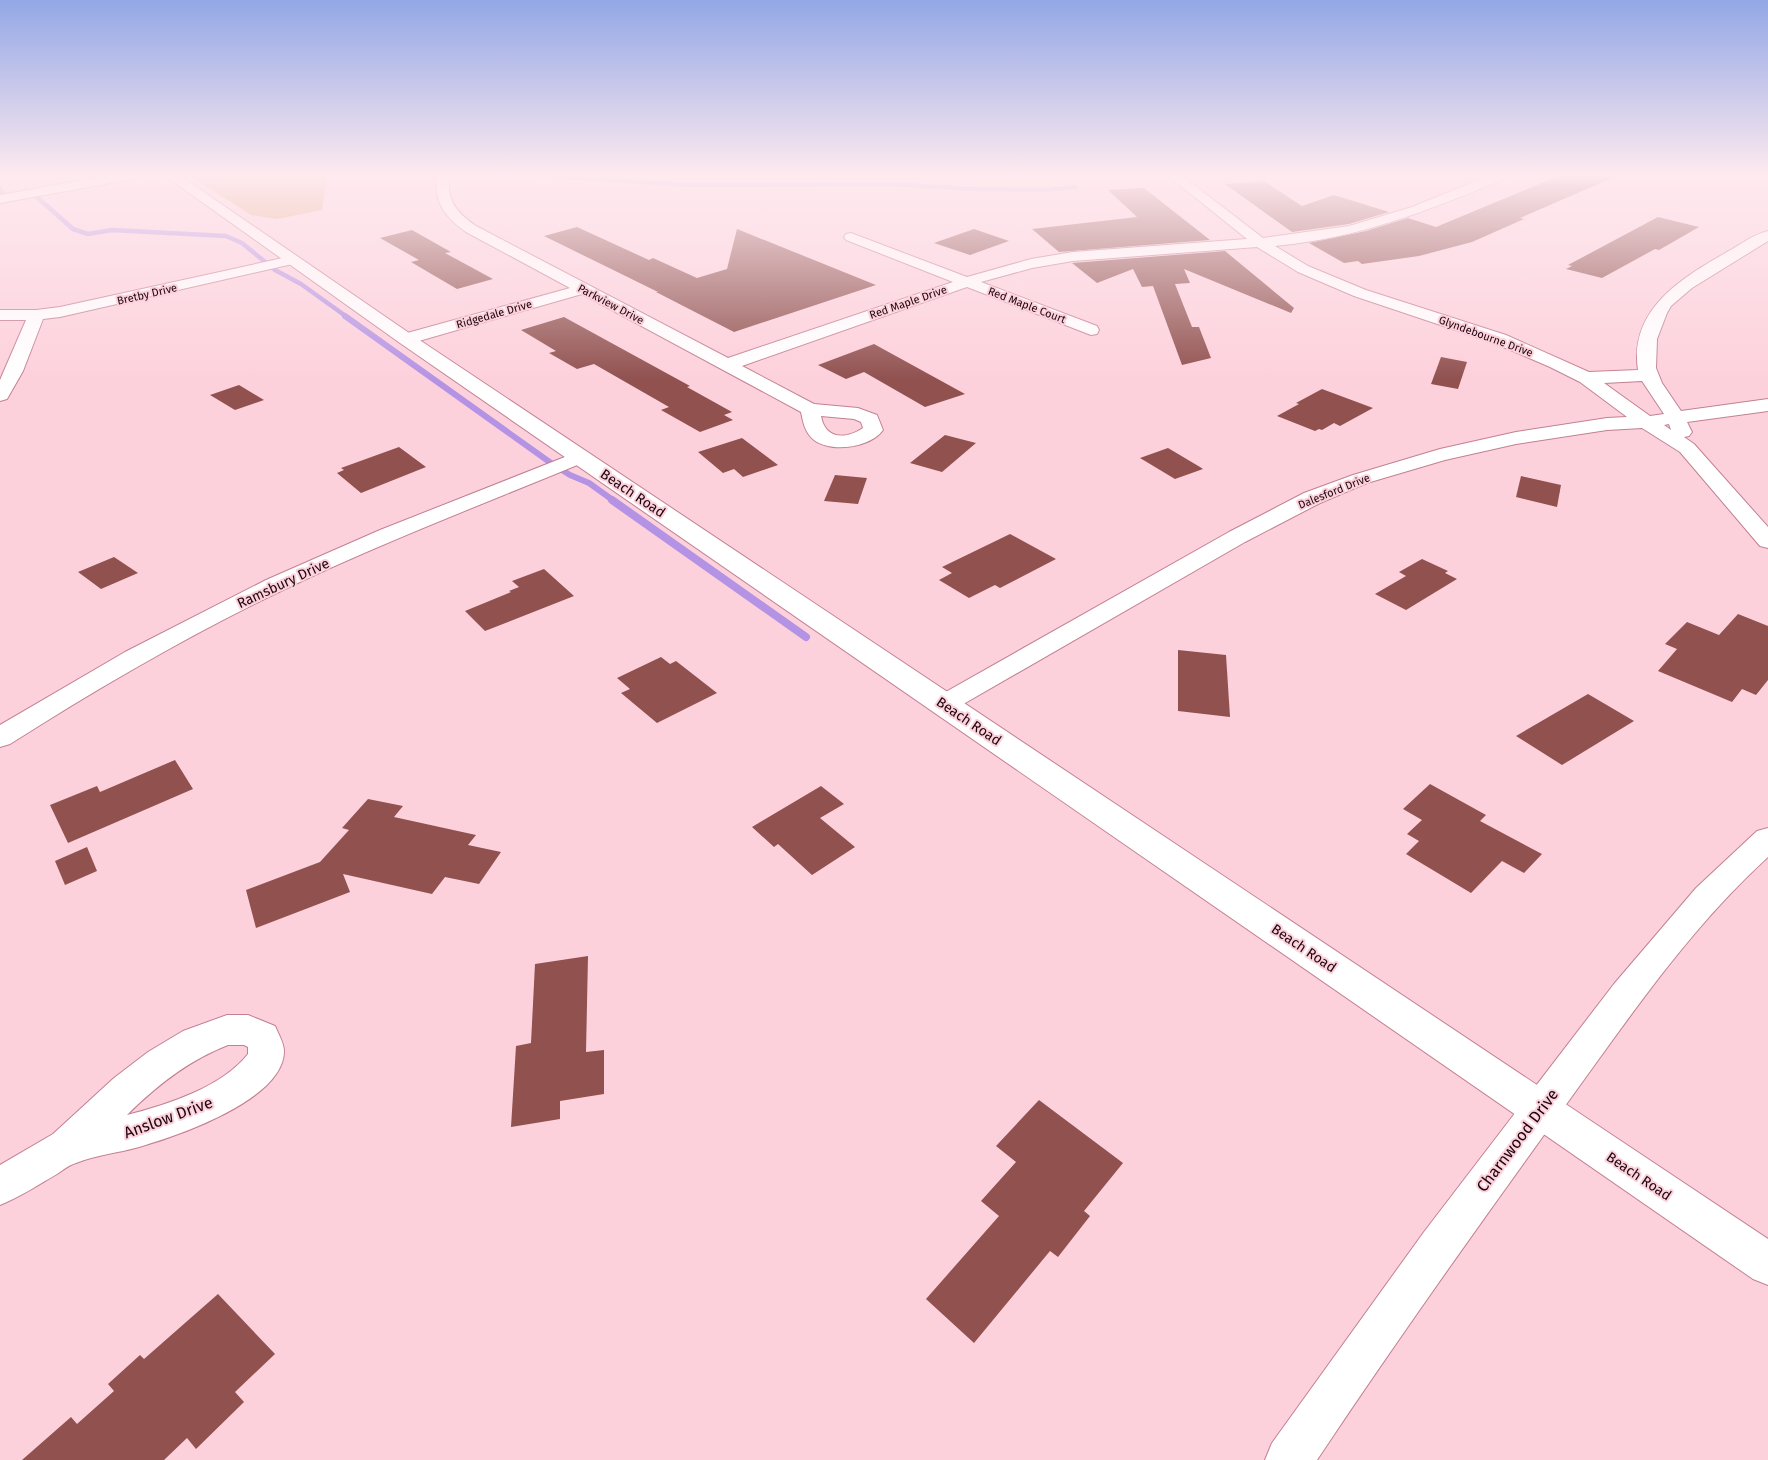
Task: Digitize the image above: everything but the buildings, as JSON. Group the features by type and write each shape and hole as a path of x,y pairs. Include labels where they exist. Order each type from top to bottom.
{"street":[{"name":"Beach Road","path":"268,243 1768,1264"},
{"name":"Parkview Drive","path":"497,243 810,409"},
{"name":"Red Maple Court","path":"867,243 1090,330"},
{"name":"Red Maple Drive","path":"726,365 1013,267 1056,259 1245,243"},
{"name":"Glyndebourne Drive","path":"1260,243 1285,260 1318,277 1360,294 1500,339 1556,362 1586,378 1646,422 1687,448 1768,541"},
{"path":"1687,448 1677,418 1649,375 1646,360 1650,332 1657,315 1665,304 1683,288 1755,243"},
{"name":"Bretby Drive","path":"0,315 36,315 115,301 292,260"},
{"name":"Ridgedale Drive","path":"398,333 566,280"},
{"name":"Ridgedale Drive","path":"398,333 583,289"},
{"path":"0,395 17,363 36,315"},
{"path":"1586,378 1649,375"},
{"name":"Dalesford Drive","path":"944,704 1194,560 1276,516 1339,487 1440,455 1492,443 1607,424 1646,422 1768,405"},
{"name":"Ramsbury Drive","path":"0,738 134,657 275,585 580,457"},
{"name":"Charnwood Drive","path":"1289,1460 1391,1312 1490,1174 1619,1003 1684,923 1740,863 1768,840"},
{"name":"Anslow Drive","path":"0,1186 67,1147 134,1085 161,1063 196,1042 228,1030 248,1030 262,1038 267,1050 263,1062 256,1072 234,1090 212,1103 122,1134 67,1147"}],"waterway":[{"path":"242,243 275,270 301,284 347,317"},
{"path":"345,316 551,463 570,475 589,483 614,501"},
{"path":"612,500 806,637"}]}
